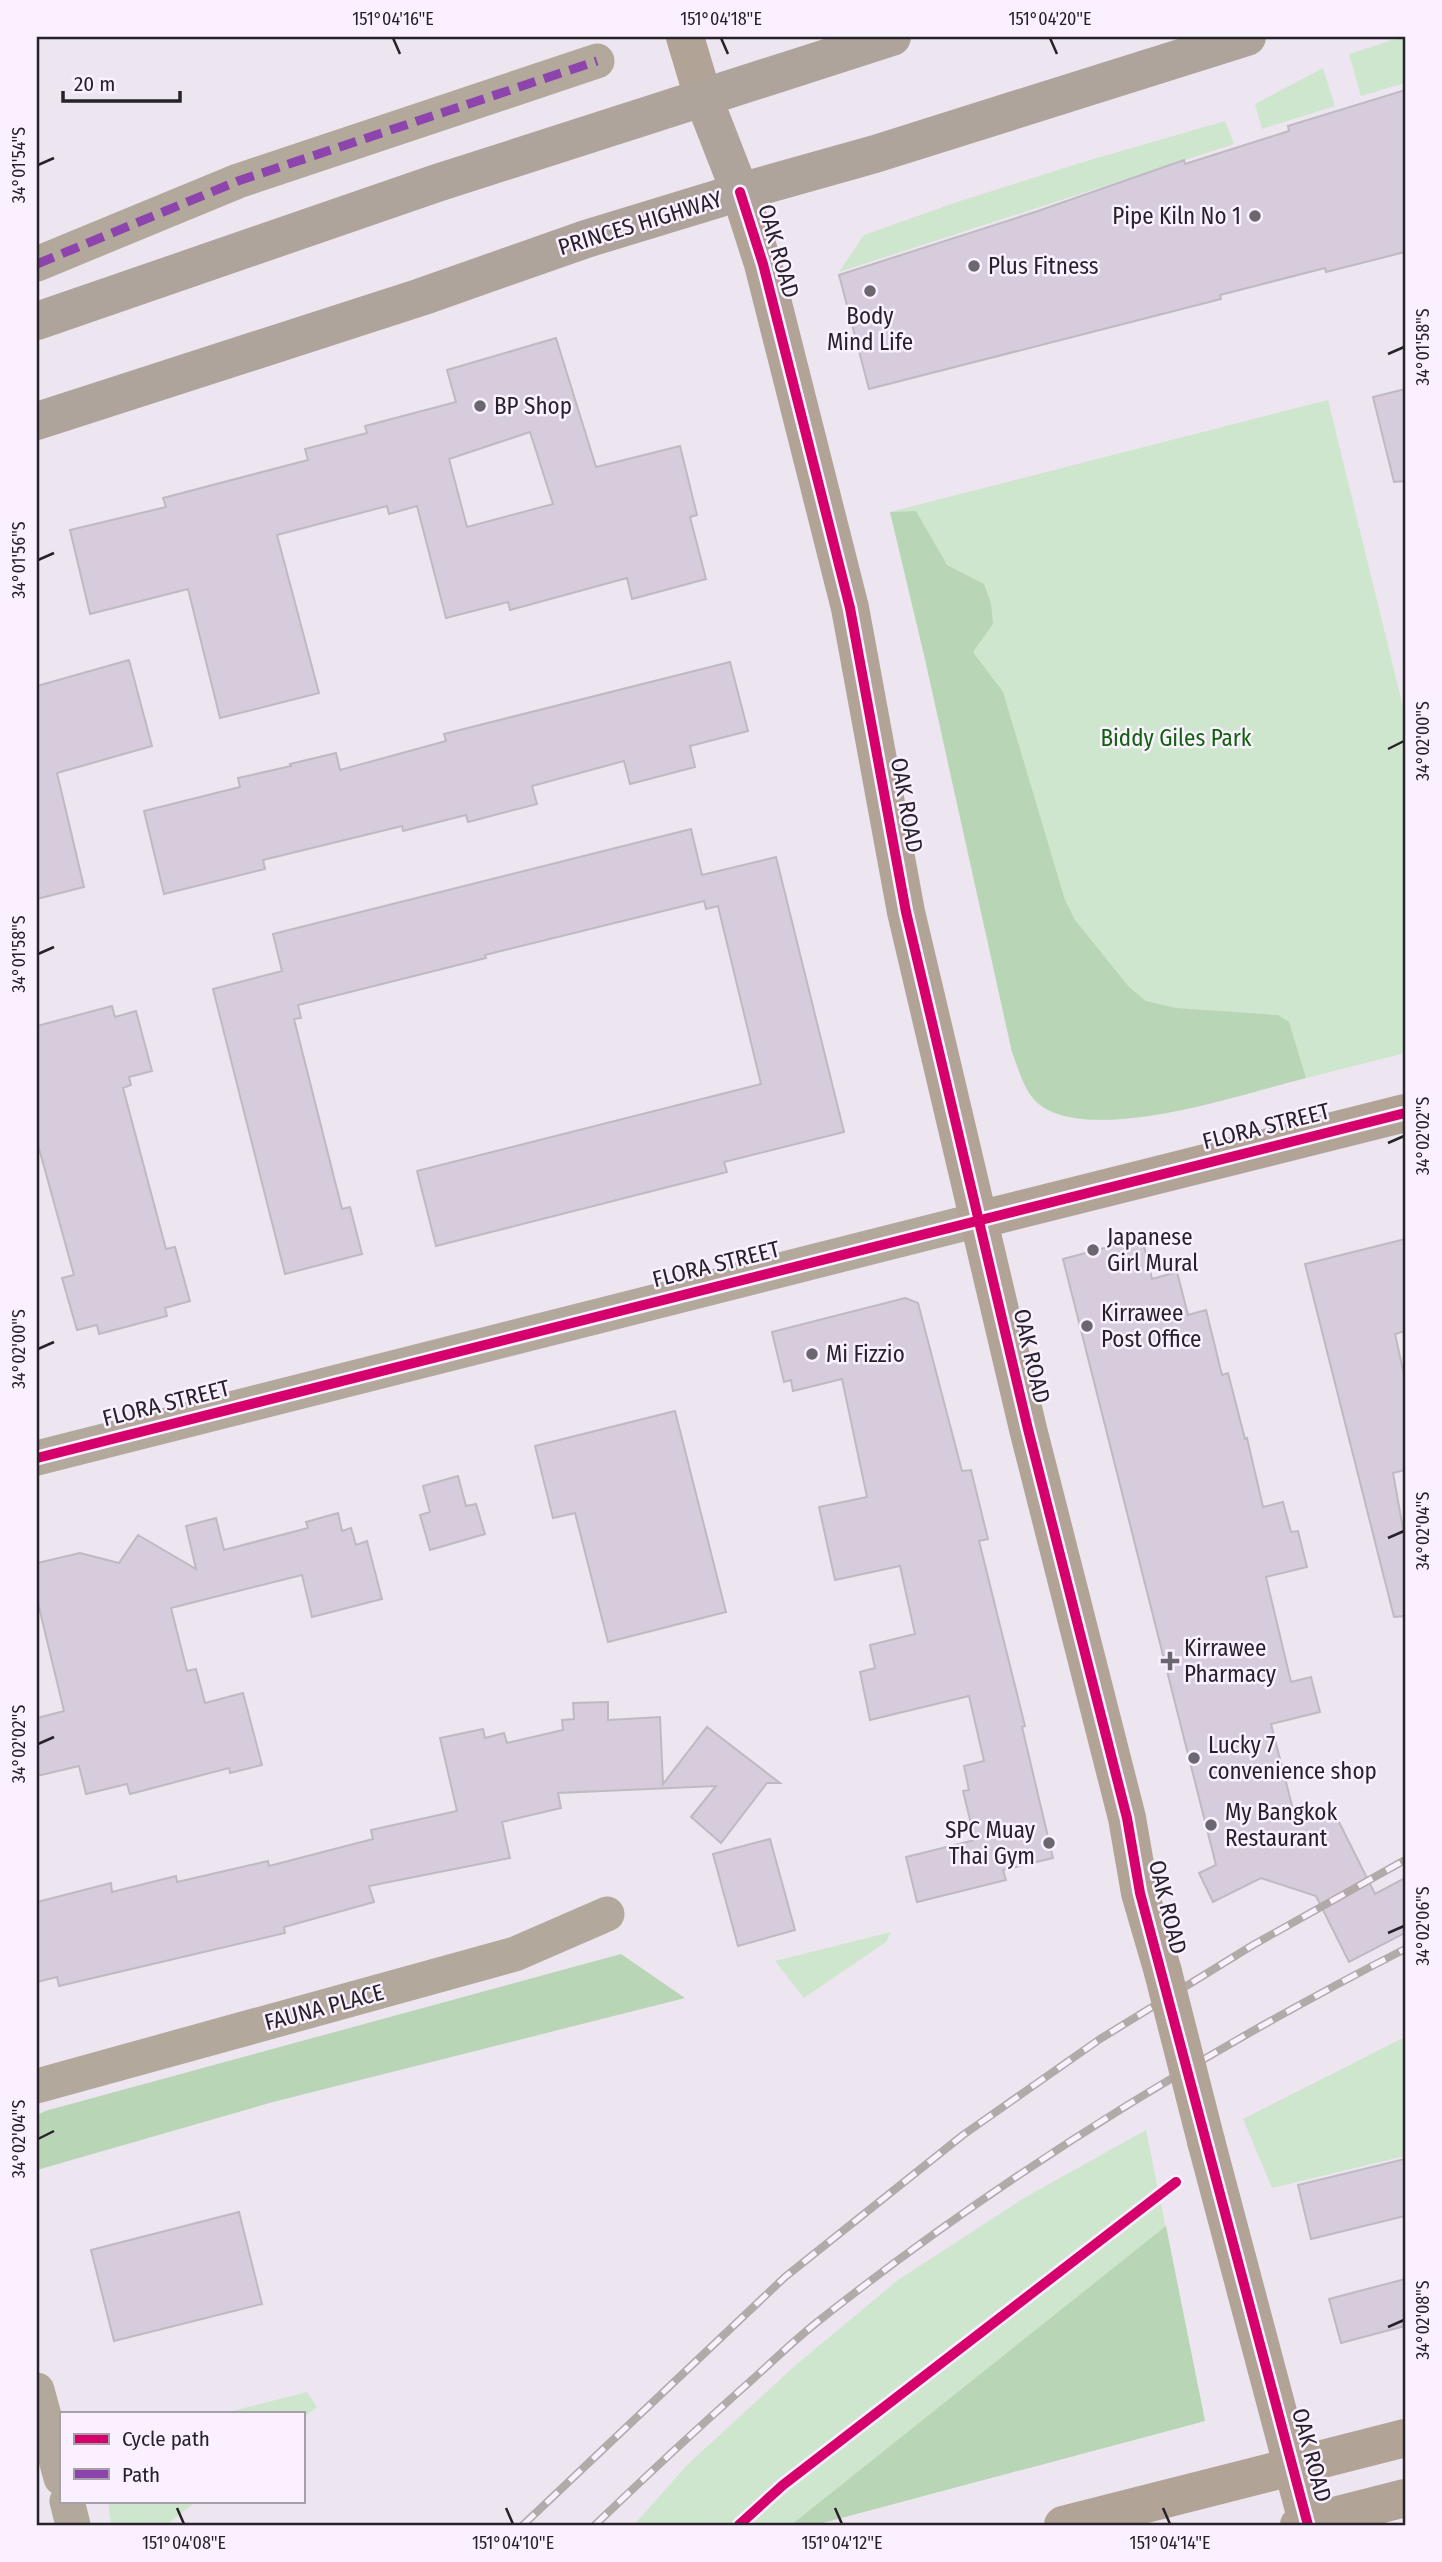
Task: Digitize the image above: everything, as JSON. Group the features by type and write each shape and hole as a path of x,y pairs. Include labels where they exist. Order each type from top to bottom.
{"highway":[{"path":"37,321 437,183 892,37"},
{"name":"PRINCES HIGHWAY","path":"37,421 421,297 586,239 875,154 1247,37"},
{"name":"OAK ROAD","path":"703,97 740,192"}],"street":[{"name":"OAK ROAD","path":"685,37 703,97"},
{"path":"37,264 238,181 597,61"},
{"name":"OAK ROAD","path":"740,192 763,264 850,608 906,912 1028,1429 1127,1818 1140,1893 1294,2466 1305,2525"},
{"name":"FLORA STREET","path":"37,1458 1405,1112"},
{"name":"FAUNA PLACE","path":"37,2086 515,1954 607,1914"},
{"path":"37,2390 60,2474"},
{"path":"1063,2525 1405,2438"},
{"path":"1305,2525 1405,2498"},
{"path":"67,2502 73,2525"}],"green space":[{"path":"1405,37 1405,83 1361,96 1349,54"},
{"path":"1323,68 1335,106 1262,129 1255,104"},
{"path":"1225,121 1234,144 839,272 864,235 1080,163"},
{"name":"Biddy Giles Park","path":"1328,400 1405,715 1405,1053 1169,1113 1100,1120 1064,1116 1048,1110 1036,1102 1028,1091 1012,1052 890,512"},
{"path":"916,511 947,565 984,584 991,603 993,624 973,652 1003,692 1065,900 1075,920 1129,987 1146,1001 1176,1008 1278,1015 1289,1022 1306,1078 1209,1104 1131,1118 1094,1120 1063,1116 1039,1104 1029,1093 1012,1052 890,512"},
{"path":"891,1932 886,1942 804,1998 775,1961"},
{"path":"621,1954 685,1998 273,2102 37,2170 37,2115 45,2111"},
{"path":"1405,2037 1405,2156 1272,2188 1243,2119"},
{"path":"1146,2130 1205,2421 815,2525 634,2525 688,2464 797,2364 898,2280 1024,2198"},
{"path":"1166,2226 1205,2421 815,2525 791,2525"},
{"path":"307,2392 317,2407 304,2417 304,2412 229,2412"},
{"path":"108,2502 196,2502 166,2525 111,2525"}],"building":[{"path":"1405,90 1405,252 1326,272 1325,268 1220,295 1221,299 869,389 839,275 1038,211 1184,160 1185,164 1289,131 1288,126"},
{"path":"556,338 596,467 680,446 697,515 690,517 706,579 632,599 627,578 510,610 508,602 446,618 417,506 389,514 387,506 277,535 319,693 220,718 188,589 90,614 70,530 166,507 163,498 308,460 305,449 367,433 365,426 456,402 447,370","holes":["530,432 553,504 467,527 449,459"]},
{"path":"1405,389 1405,481 1394,482 1373,397"},
{"path":"129,660 152,746 57,773 84,887 37,899 37,686"},
{"path":"730,662 748,731 690,746 695,767 630,784 624,761 532,786 537,804 468,822 466,815 403,831 402,826 263,860 265,869 164,894 144,811 240,787 238,778 291,766 290,764 336,753 340,770 446,741 444,734"},
{"path":"691,829 702,875 776,857 844,1132 724,1162 727,1172 436,1246 417,1171 761,1084 718,906 706,909 704,901 485,955 486,958 298,1005 301,1018 294,1019 342,1209 350,1207 362,1254 285,1274 213,989 282,971 273,934"},
{"path":"112,1006 115,1017 136,1011 152,1071 129,1077 131,1085 123,1088 166,1249 175,1247 190,1301 165,1308 167,1316 99,1334 97,1325 77,1330 62,1278 74,1275 37,1141 37,1026"},
{"path":"1142,1238 1152,1279 1177,1272 1188,1315 1206,1310 1222,1375 1228,1373 1245,1439 1247,1438 1263,1507 1283,1502 1291,1532 1298,1531 1307,1567 1266,1577 1291,1682 1311,1677 1320,1712 1271,1724 1297,1825 1332,1808 1375,1894 1405,1878 1405,1933 1349,1962 1316,1896 1261,1878 1213,1902 1199,1873 1216,1865 1063,1259"},
{"path":"1405,1239 1405,1331 1395,1334 1405,1379 1405,1470 1393,1473 1405,1540 1405,1616 1394,1617 1305,1264"},
{"path":"905,1298 918,1303 962,1471 971,1470 988,1539 979,1541 1025,1726 1022,1727 1053,1858 1003,1870 1006,1880 917,1902 906,1857 975,1840 963,1791 969,1790 964,1766 984,1761 969,1696 870,1720 860,1672 875,1668 870,1645 915,1634 900,1566 835,1580 819,1507 867,1497 842,1379 793,1391 791,1380 784,1382 772,1332"},
{"path":"675,1411 726,1612 608,1642 575,1513 553,1518 535,1446"},
{"path":"458,1476 466,1506 476,1504 485,1534 430,1550 420,1515 430,1512 423,1486"},
{"path":"338,1513 342,1531 351,1528 356,1545 367,1541 382,1599 312,1617 302,1575 171,1608 187,1671 196,1669 205,1703 243,1693 262,1765 230,1773 229,1768 130,1794 127,1784 86,1794 79,1766 37,1776 37,1718 64,1711 37,1599 37,1563 80,1553 119,1563 138,1535 196,1569 186,1526 216,1518 224,1550 308,1528 306,1522"},
{"path":"608,1702 608,1720 660,1717 663,1784 707,1727 780,1783 767,1783 721,1843 691,1817 716,1786 558,1793 561,1808 502,1822 510,1858 369,1886 374,1902 284,1927 285,1933 59,1986 57,1977 37,1982 37,1902 111,1883 112,1892 176,1876 177,1882 268,1861 269,1866 373,1839 371,1830 457,1811 440,1738 483,1729 485,1738 504,1733 507,1743 563,1730 562,1720 574,1719 573,1703"},
{"path":"770,1839 795,1930 738,1946 713,1854"},
{"path":"1405,2159 1405,2216 1311,2239 1298,2185"},
{"path":"239,2212 262,2304 114,2341 91,2250"},
{"path":"1405,2279 1405,2326 1341,2343 1329,2299"}],"railway":[{"path":"523,2525 785,2277 963,2135 1100,2039 1253,1945 1405,1860"},
{"path":"595,2525 804,2333 960,2216 1031,2167 1178,2075 1328,1989 1405,1949"}],"marked path":[{"path":"37,264 238,181 597,61"}],"cycle path":[{"path":"740,192 763,264 850,608 906,912 1028,1429 1127,1818 1140,1893 1308,2525"},
{"path":"37,1458 1405,1113"},
{"path":"739,2525 783,2485 1176,2182"}],"place":[{"name":"Pipe Kiln No 1","path":"1255,216"},
{"name":"Plus Fitness","path":"974,266"},
{"name":"Body Mind Life","path":"870,291"},
{"name":"BP Shop","path":"480,406"},
{"name":"Japanese Girl Mural","path":"1093,1250"},
{"name":"Kirrawee Post Office","path":"1087,1326"},
{"name":"Mi Fizzio","path":"812,1354"},
{"name":"Kirrawee Pharmacy","path":"1170,1661"},
{"name":"Lucky 7 convenience shop","path":"1194,1758"},
{"name":"My Bangkok Restaurant","path":"1211,1825"},
{"name":"SPC Muay Thai Gym","path":"1049,1843"}]}
